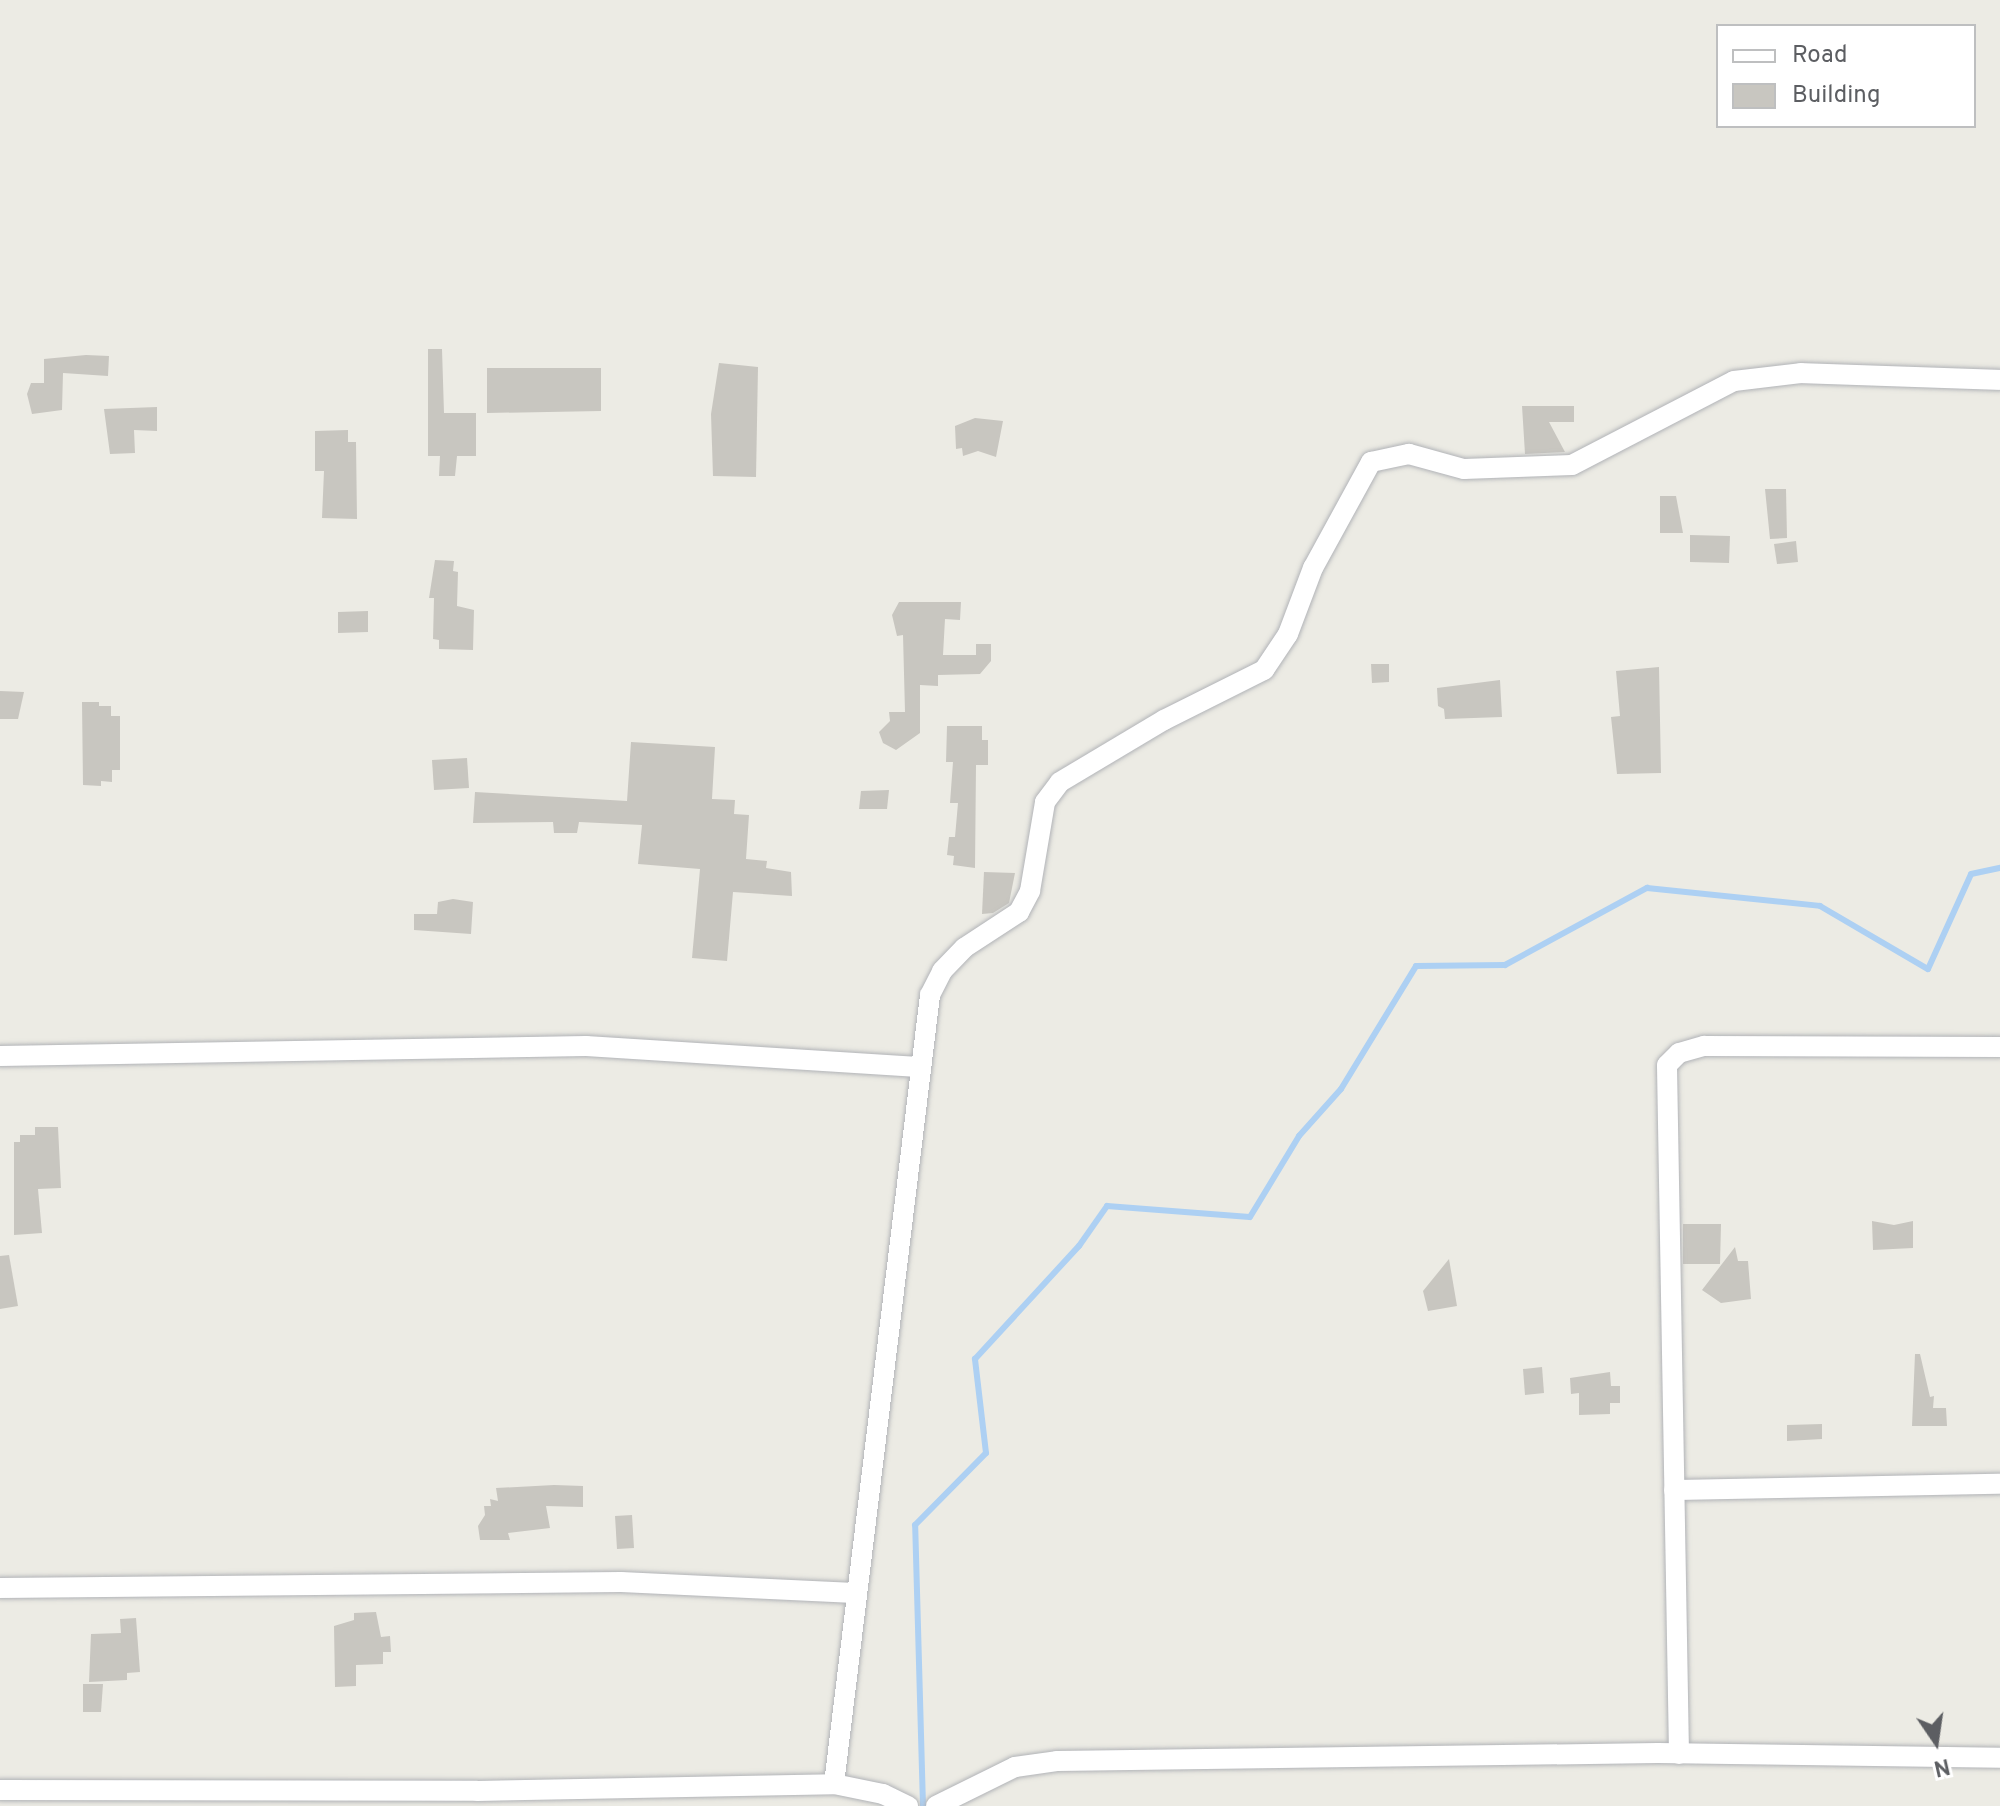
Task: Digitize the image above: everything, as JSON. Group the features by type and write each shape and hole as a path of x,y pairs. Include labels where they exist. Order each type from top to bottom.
{"street":[{"path":"834,1784 897,1238 913,1157 918,1067 926,1048 930,995 942,971 964,948 1019,912 1030,891 1045,802 1060,782 1164,720 1264,670 1288,634 1313,568 1371,462 1409,454 1464,469 1572,465 1734,381 1801,373 2000,380"},
{"path":"0,1056 586,1046 918,1067"},
{"path":"1679,1754 1667,1065 1679,1053 1704,1046 2000,1047"},
{"path":"1674,1490 2000,1484"},
{"path":"0,1588 621,1582 855,1593"},
{"path":"936,1806 1015,1767 1057,1761 1679,1754 2000,1758"},
{"path":"0,1790 477,1791 834,1784 883,1794 908,1806"}],"building":[{"path":"428,349 442,349 444,413 476,413 476,456 457,456 455,476 439,476 440,456 428,456"},
{"path":"109,356 108,376 63,373 62,410 32,414 27,394 31,383 44,383 44,359"},
{"path":"719,363 758,367 756,477 713,476 711,414"},
{"path":"487,368 601,368 601,411 487,413"},
{"path":"1522,406 1574,406 1574,422 1549,422 1565,452 1525,454"},
{"path":"157,407 157,431 134,430 135,453 110,454 104,409"},
{"path":"975,418 1003,421 996,457 978,451 963,456 962,448 956,449 955,426"},
{"path":"348,430 348,442 356,442 357,519 322,518 324,471 315,471 315,431"},
{"path":"1765,489 1786,489 1787,538 1770,539"},
{"path":"1660,496 1676,496 1683,533 1660,533"},
{"path":"1690,535 1730,536 1729,563 1690,562"},
{"path":"1796,541 1798,562 1777,564 1774,544"},
{"path":"435,560 454,561 453,571 458,572 457,606 474,610 473,650 439,649 439,640 433,639 434,598 429,598"},
{"path":"899,602 961,602 960,620 945,619 943,655 976,655 976,644 991,644 991,661 980,674 938,675 938,686 920,685 920,733 896,750 883,743 879,732 890,721 889,712 905,712 903,635 897,636 892,615"},
{"path":"368,611 368,632 338,633 338,612"},
{"path":"1371,664 1389,664 1389,682 1372,683"},
{"path":"1659,667 1661,773 1617,774 1611,717 1620,716 1616,671"},
{"path":"1500,680 1502,717 1445,719 1444,709 1438,706 1437,688"},
{"path":"0,691 24,692 18,719 0,719"},
{"path":"82,702 111,706 111,716 120,716 120,770 112,770 112,782 101,781 101,786 83,785"},
{"path":"947,726 982,726 982,740 988,740 988,765 976,765 975,868 953,865 954,856 947,855 949,837 955,837 958,803 950,803 953,762 946,762"},
{"path":"631,742 715,747 712,799 735,800 734,814 749,815 746,859 767,861 766,868 791,872 792,896 733,892 727,961 692,958 700,869 638,864 642,825 579,822 577,833 554,833 553,822 473,823 475,792 627,801"},
{"path":"467,758 469,788 434,790 432,760"},
{"path":"889,790 887,809 859,809 861,791"},
{"path":"984,872 1015,873 1009,903 993,913 982,914"},
{"path":"453,899 473,902 471,934 414,930 414,914 437,914 438,902"},
{"path":"35,1127 58,1127 61,1188 38,1189 42,1233 14,1235 14,1142 20,1142 20,1135 35,1135"},
{"path":"1872,1221 1894,1225 1913,1221 1913,1248 1873,1250"},
{"path":"1683,1224 1721,1224 1720,1264 1683,1264"},
{"path":"1735,1247 1738,1261 1748,1261 1751,1299 1721,1303 1702,1290"},
{"path":"9,1255 18,1306 0,1309 0,1256"},
{"path":"1449,1259 1457,1306 1428,1311 1423,1291"},
{"path":"1915,1354 1920,1354 1930,1397 1934,1396 1933,1408 1946,1408 1947,1426 1912,1426"},
{"path":"1542,1367 1544,1393 1525,1395 1523,1369"},
{"path":"1610,1372 1611,1386 1620,1386 1620,1403 1610,1403 1610,1414 1579,1415 1579,1393 1571,1394 1570,1378"},
{"path":"1822,1424 1822,1439 1787,1441 1787,1425"},
{"path":"583,1486 583,1507 546,1506 550,1528 508,1533 510,1540 480,1540 478,1526 485,1515 484,1506 491,1506 490,1499 498,1501 496,1488"},
{"path":"632,1515 634,1548 617,1549 615,1516"},
{"path":"376,1612 381,1637 390,1636 391,1652 383,1652 383,1664 356,1665 356,1686 335,1687 334,1626 354,1620 354,1613"},
{"path":"136,1618 140,1672 127,1673 127,1680 89,1682 91,1634 121,1633 120,1619"},
{"path":"83,1684 103,1684 101,1712 83,1712"}],"waterway":[{"path":"923,1806 915,1525 986,1453 975,1359 1079,1246 1107,1206 1250,1217 1299,1136 1341,1089 1416,966 1505,965 1647,888 1820,906 1928,969 1971,874 2000,868"}]}
